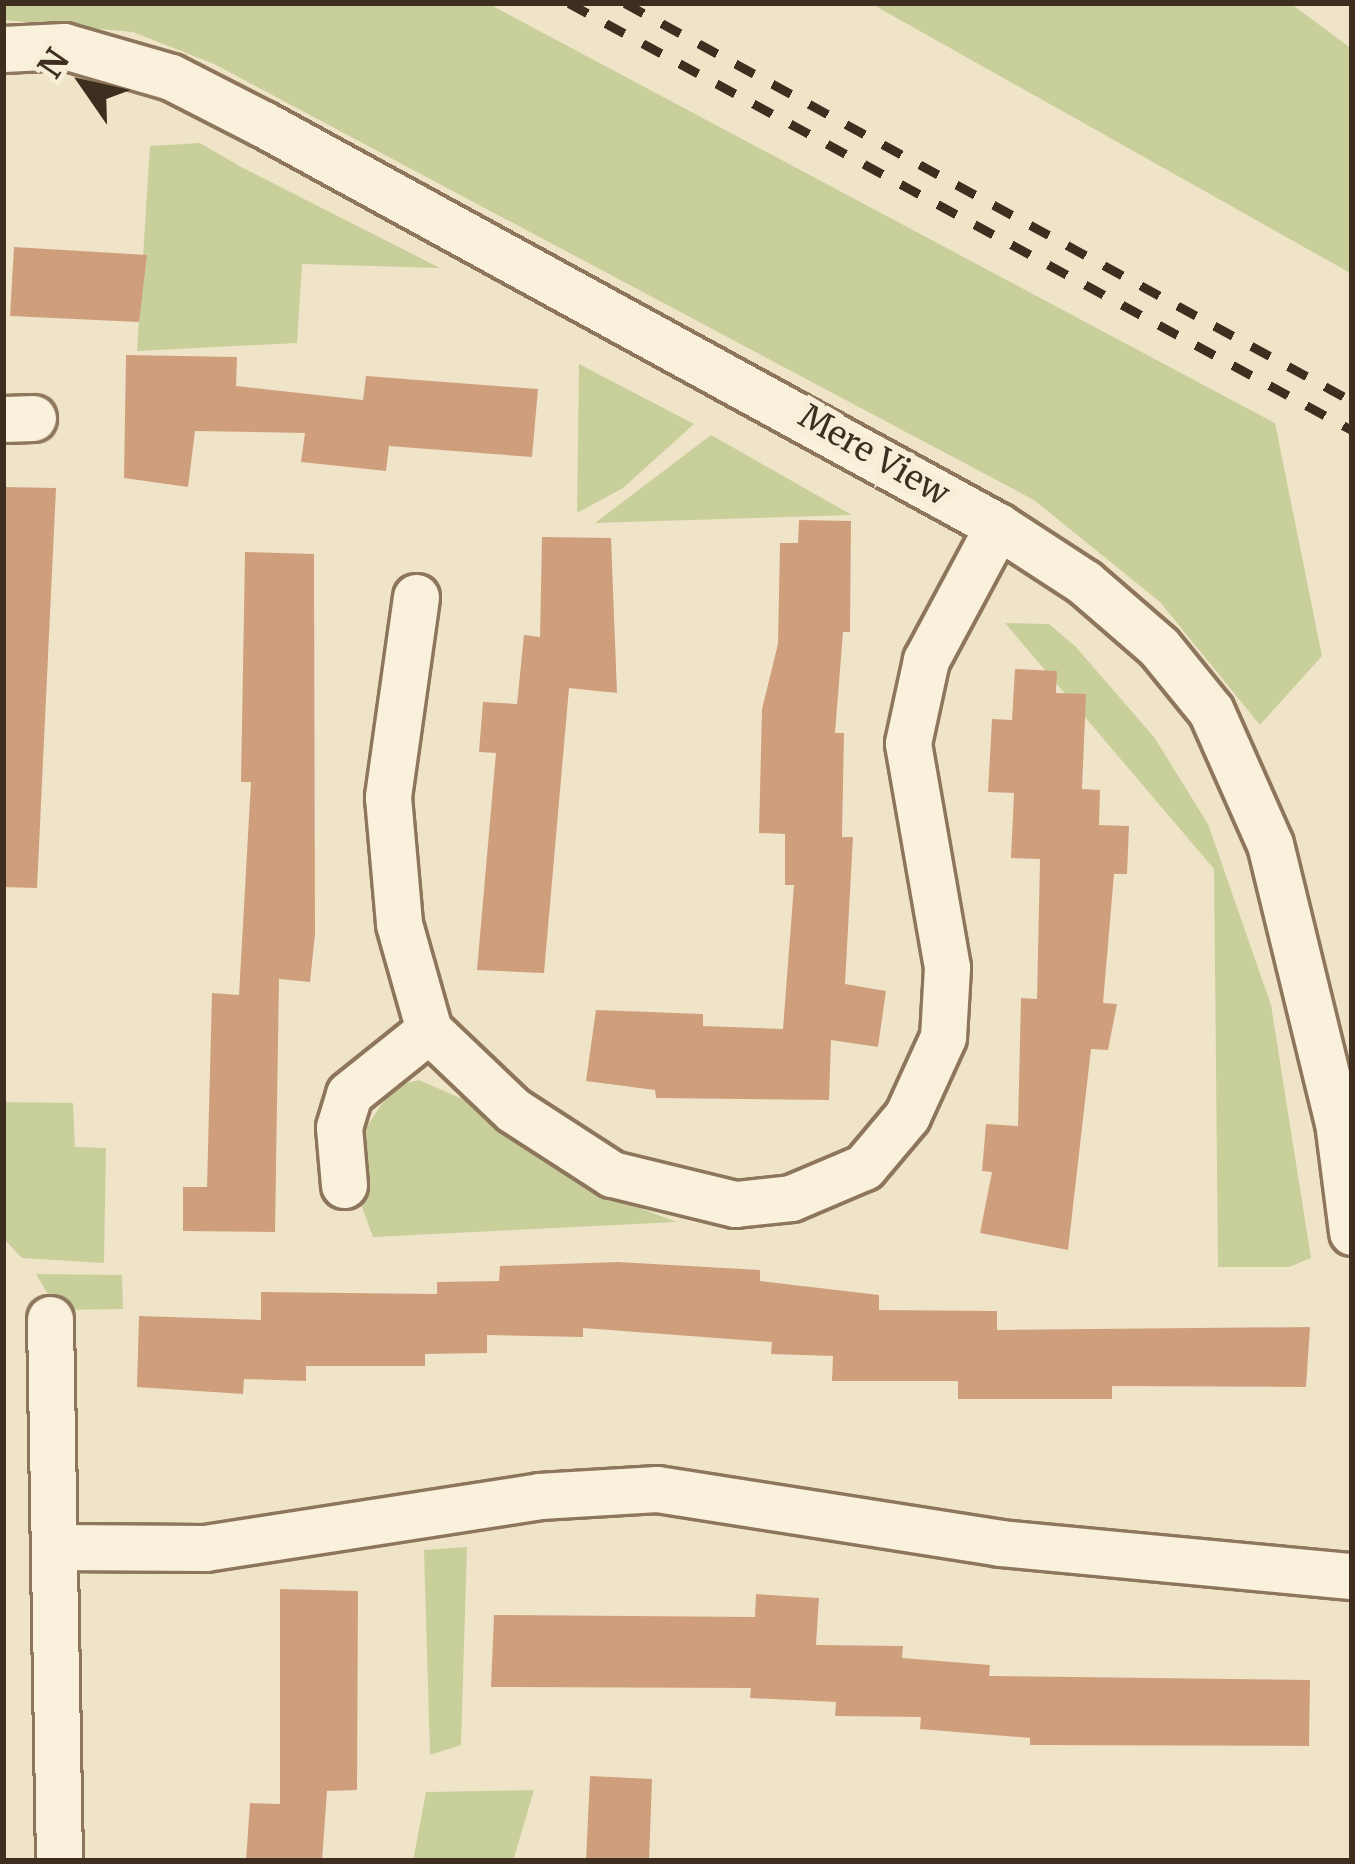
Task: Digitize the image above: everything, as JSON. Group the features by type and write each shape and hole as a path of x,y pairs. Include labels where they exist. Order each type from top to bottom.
{"street":[{"name":"Mere View","path":"3,49 64,46 171,77 998,526 1084,582 1159,647 1211,711 1270,844 1345,1120 1352,1232"},
{"path":"416,597 388,796 399,924 429,1030 513,1110 612,1174 735,1204 791,1198 864,1167 907,1116 943,1037 947,967 908,742 926,660 998,526"},
{"path":"344,1184 339,1127 349,1094 429,1030"},
{"path":"50,1319 59,1861"},
{"path":"55,1547 205,1548 539,1496 657,1489 1000,1543 1352,1576"}],"green space":[{"path":"3,3 487,3 1275,423 1322,656 1260,725 1160,602 1034,500 214,64 133,32 3,20"},
{"path":"870,3 1290,3 1352,49 1352,274"},
{"path":"200,143 440,268 302,264 297,343 137,351 150,146"},
{"path":"579,364 694,424 623,488 577,513"},
{"path":"711,435 852,515 595,523"},
{"path":"1005,623 1049,624 1075,646 1154,737 1208,824 1271,1005 1311,1258 1289,1267 1218,1267 1214,869"},
{"path":"419,1080 467,1101 583,1187 677,1222 373,1237 360,1202 361,1135 394,1086"},
{"path":"3,1102 73,1103 75,1147 106,1148 104,1263 22,1258 3,1238"},
{"path":"36,1274 122,1275 123,1309 57,1310"},
{"path":"467,1547 461,1745 430,1755 424,1550"},
{"path":"534,1790 513,1861 413,1861 426,1792"}],"building":[{"path":"14,247 147,255 139,322 10,316"},
{"path":"126,355 237,357 236,386 363,400 366,376 538,389 532,457 389,446 386,471 301,462 305,433 195,431 188,487 124,478"},
{"path":"3,487 56,488 37,888 3,887"},
{"path":"799,520 851,521 850,632 843,632 835,733 844,733 842,837 853,837 845,984 886,991 878,1047 831,1040 829,1100 656,1098 655,1090 586,1081 596,1010 703,1014 703,1026 783,1029 794,885 785,885 785,834 759,833 762,709 778,644 780,543 798,543"},
{"path":"542,537 611,538 617,693 569,688 544,973 477,970 496,753 479,752 483,702 517,704 524,635 540,637"},
{"path":"245,552 314,554 315,934 310,982 279,979 275,1232 183,1231 183,1187 207,1187 212,993 239,995 251,782 241,782"},
{"path":"1015,669 1057,671 1056,693 1086,694 1082,789 1100,790 1099,825 1129,826 1127,874 1114,874 1103,1003 1117,1004 1108,1050 1091,1049 1068,1250 980,1233 992,1172 982,1171 986,1124 1018,1126 1021,998 1037,999 1040,859 1011,858 1014,793 988,792 992,719 1012,720"},
{"path":"618,1262 760,1270 760,1281 879,1295 879,1310 997,1311 997,1330 1310,1327 1306,1387 1112,1386 1112,1399 958,1399 958,1381 832,1381 833,1356 771,1354 772,1342 583,1328 583,1337 487,1335 487,1353 425,1354 425,1366 306,1366 306,1381 244,1379 243,1394 137,1387 139,1316 261,1320 261,1292 437,1294 437,1282 499,1281 500,1266"},
{"path":"280,1589 358,1591 357,1790 327,1791 322,1861 246,1861 250,1803 280,1804"},
{"path":"756,1594 819,1598 816,1645 903,1646 902,1658 990,1665 989,1676 1310,1680 1309,1746 1030,1745 1030,1738 920,1729 921,1717 835,1716 836,1702 750,1698 751,1688 491,1687 494,1615 755,1617"},
{"path":"590,1776 652,1779 649,1861 586,1861"}],"railway":[{"path":"569,3 1352,430"},
{"path":"625,3 1352,401"}]}
